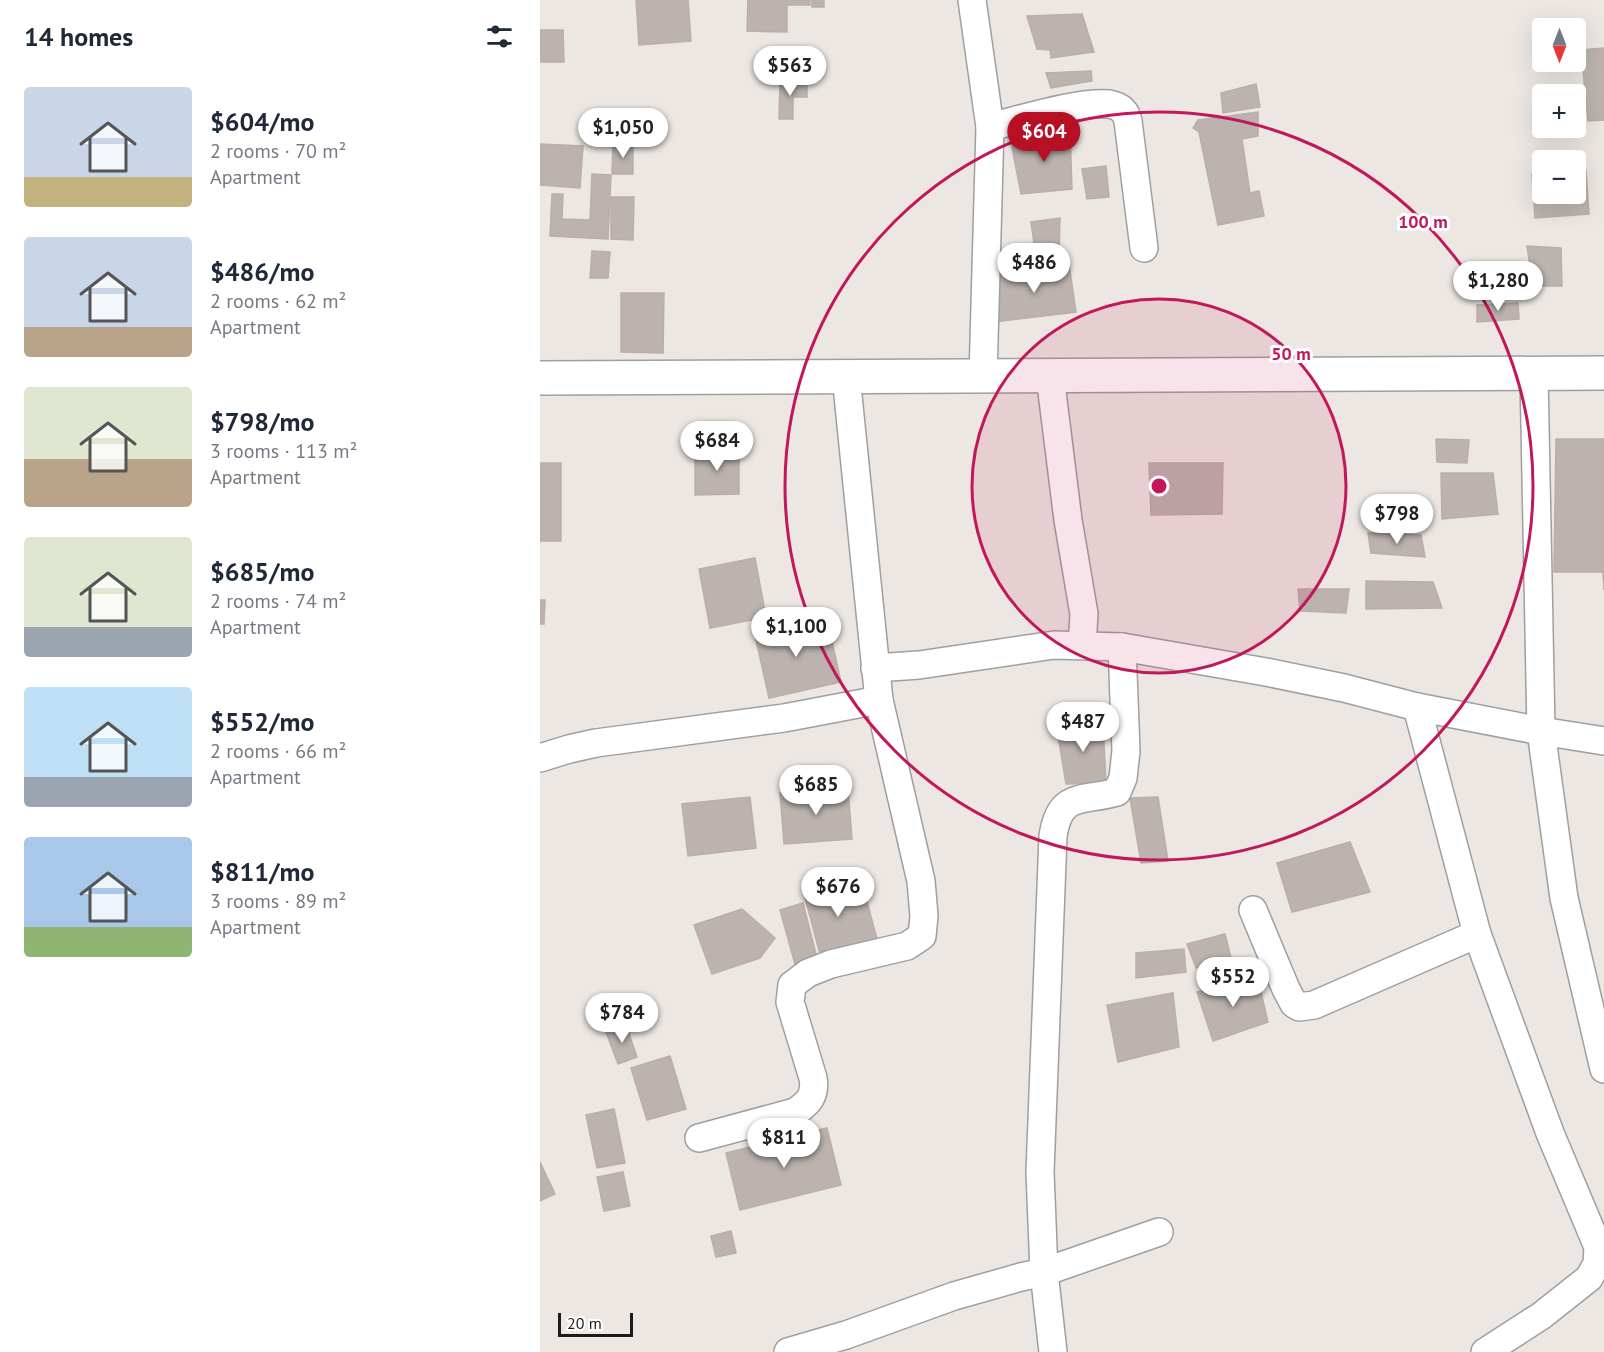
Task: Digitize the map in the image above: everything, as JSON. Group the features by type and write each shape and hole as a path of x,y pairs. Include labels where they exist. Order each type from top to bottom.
{"street":[{"path":"972,0 990,127 983,377"},
{"path":"990,127 1081,106 1109,104 1120,108 1126,113 1128,121 1144,248"},
{"path":"540,378 1604,373"},
{"path":"1534,375 1541,731 1564,898 1604,1069"},
{"path":"699,1138 795,1112 812,1098 815,1088 790,1002 792,985 808,973 831,964 907,946 922,936 924,916 921,881 879,700 846,376"},
{"path":"1050,376 1068,520 1084,614 1082,645"},
{"path":"875,668 1054,645 1122,647 1299,678 1417,707 1604,741"},
{"path":"1053,1352 1044,1272 1040,1172 1053,836 1056,818 1063,807 1076,800 1117,792 1124,778 1126,751 1122,647"},
{"path":"540,758 596,743 784,718 879,700"},
{"path":"1417,707 1477,934 1551,1133 1596,1239 1599,1255 1589,1278 1541,1316 1485,1352"},
{"path":"1253,910 1286,989 1294,1004 1299,1007 1314,1005 1477,934"},
{"path":"788,1352 846,1335 954,1296 1021,1276 1044,1272 1159,1232"}],"building":[{"path":"636,0 688,0 691,41 639,45"},
{"path":"748,0 810,0 810,5 787,5 787,32 747,31"},
{"path":"812,0 824,0 824,7 812,7"},
{"path":"1082,14 1094,52 1051,58 1050,50 1037,49 1027,16"},
{"path":"540,30 563,30 564,62 541,62"},
{"path":"1604,48 1604,120 1588,121 1583,72 1586,72 1586,50"},
{"path":"1091,71 1092,81 1051,88 1046,73"},
{"path":"780,81 807,81 807,97 793,97 793,119 779,119"},
{"path":"1256,84 1260,107 1223,113 1221,93"},
{"path":"1258,112 1258,136 1242,139 1250,193 1259,191 1264,216 1218,225 1199,132 1193,128 1198,120"},
{"path":"1070,131 1072,189 1021,194 1011,142"},
{"path":"613,143 633,143 633,174 612,174"},
{"path":"540,144 583,146 580,188 540,185"},
{"path":"1106,166 1109,197 1087,199 1082,169"},
{"path":"1586,170 1589,214 1535,218 1534,204 1586,204"},
{"path":"592,174 611,175 608,239 550,236 552,194 563,194 562,219 590,220"},
{"path":"611,197 634,197 633,240 611,239"},
{"path":"1060,218 1059,254 1019,264 1016,246 1034,243 1031,222"},
{"path":"1527,246 1561,248 1562,286 1533,286"},
{"path":"592,251 610,252 608,278 590,278"},
{"path":"1069,264 1076,312 994,322 994,276"},
{"path":"621,293 664,293 663,353 621,352"},
{"path":"1518,303 1519,319 1477,322 1477,305"},
{"path":"1436,439 1469,440 1467,463 1437,462"},
{"path":"1556,439 1604,439 1604,590 1603,572 1554,572"},
{"path":"739,448 739,494 695,495 695,449"},
{"path":"540,463 561,463 561,541 540,541"},
{"path":"1149,463 1223,463 1222,514 1151,515"},
{"path":"1441,473 1493,473 1498,514 1442,519"},
{"path":"1368,533 1421,535 1425,557 1371,553"},
{"path":"755,558 766,617 710,628 699,569"},
{"path":"1366,581 1433,582 1442,608 1366,609"},
{"path":"1298,589 1349,589 1346,613 1300,611"},
{"path":"540,600 545,600 544,624 540,624"},
{"path":"813,618 818,640 831,637 841,682 769,698 754,631"},
{"path":"1056,723 1103,724 1106,783 1066,784"},
{"path":"848,789 852,839 784,844 780,793"},
{"path":"750,797 756,848 688,856 682,804"},
{"path":"1158,797 1168,861 1141,863 1130,798"},
{"path":"1350,842 1370,892 1292,912 1277,863"},
{"path":"840,881 846,904 866,898 877,939 820,954 803,890"},
{"path":"803,903 817,958 795,964 780,910"},
{"path":"742,909 775,938 760,958 712,974 694,925"},
{"path":"1225,934 1232,962 1196,968 1187,944"},
{"path":"1184,949 1186,972 1136,978 1136,953"},
{"path":"1258,979 1268,1022 1213,1041 1197,992"},
{"path":"1173,993 1179,1047 1118,1062 1107,1005"},
{"path":"626,1025 637,1057 618,1064 606,1032"},
{"path":"670,1056 686,1109 647,1120 631,1068"},
{"path":"614,1109 625,1163 597,1168 586,1115"},
{"path":"827,1128 841,1185 740,1210 726,1153"},
{"path":"540,1162 555,1194 540,1201"},
{"path":"623,1172 630,1206 604,1211 597,1177"},
{"path":"731,1231 736,1253 716,1257 711,1236"}]}
